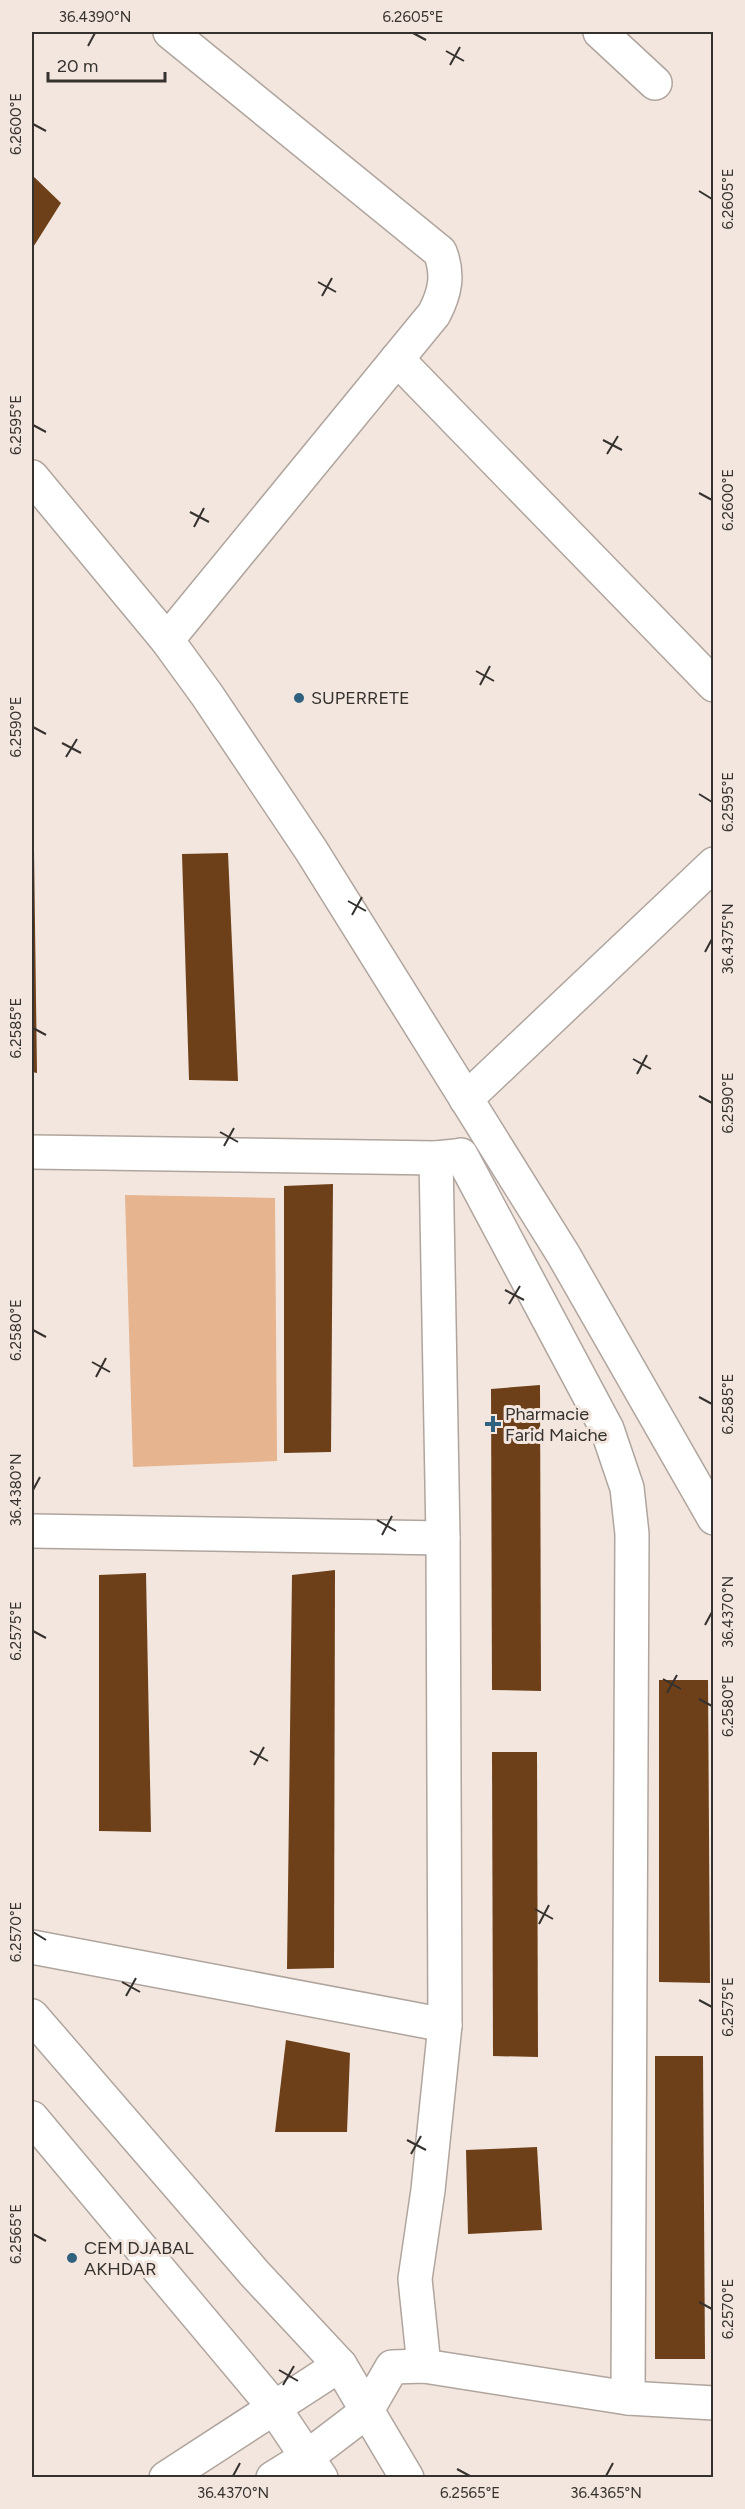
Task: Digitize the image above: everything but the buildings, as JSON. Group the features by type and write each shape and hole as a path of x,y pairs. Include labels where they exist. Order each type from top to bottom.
{"street":[{"path":"167,640 434,314 443,298 447,269 440,252 170,32"},
{"path":"600,32 655,83"},
{"path":"397,359 714,685"},
{"path":"32,477 167,640 207,695 311,850 563,1254 714,1518"},
{"path":"466,1099 714,864"},
{"path":"32,1152 449,1157 496,1148"},
{"path":"273,2478 314,2467 408,2366 415,2279 428,2190 445,2025 443,1538 449,1157"},
{"path":"449,1157 607,1430 627,1488 632,1534 628,2398"},
{"path":"32,1531 443,1538"},
{"path":"32,1947 445,2025"},
{"path":"32,2016 255,2274 340,2365 407,2478"},
{"path":"32,2118 270,2402 314,2467"},
{"path":"166,2478 340,2365 408,2366 628,2398 714,2403"}],"shaded area":[{"path":"125,1195 275,1198 277,1461 133,1467"}],"place":[{"name":"SUPERRETE","path":"299,698"},
{"name":"Pharmacie Farid Maiche","path":"493,1424"},
{"name":"CEM DJABAL AKHDAR","path":"72,2258"}]}
